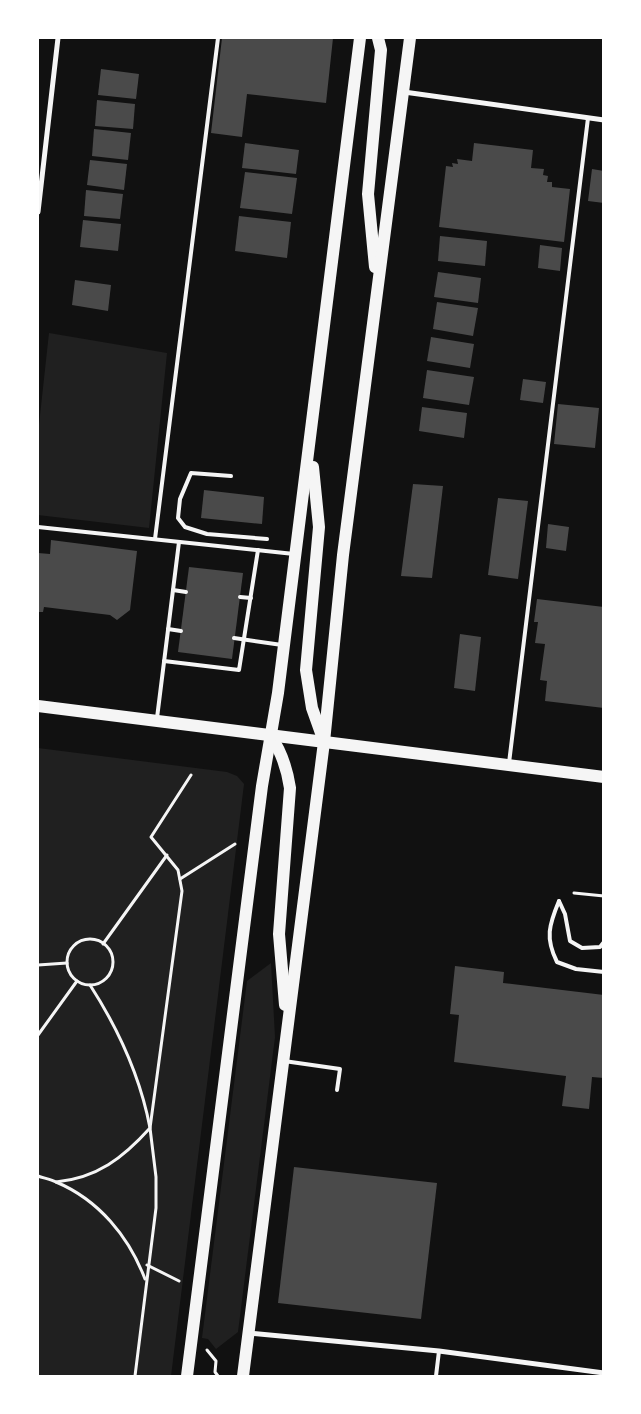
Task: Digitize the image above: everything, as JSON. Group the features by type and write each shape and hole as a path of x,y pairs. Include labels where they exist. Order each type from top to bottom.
{"main road":[{"path":"187,1376 262,786 284,645 311,444 360,38"},
{"path":"378,38 381,50 368,194 378,289"},
{"path":"243,1376 324,742 341,573 410,38"},
{"path":"311,444 319,527 307,680 312,708 324,742"},
{"path":"38,706 604,777"},
{"path":"270,735 282,755 288,772 290,788 280,934 287,1030"}],"street":[{"path":"38,212 58,38"},
{"path":"404,92 604,120"},
{"path":"248,1333 439,1351 604,1373"}],"lane":[{"path":"156,539 218,38"},
{"path":"509,765 588,118"},
{"path":"231,476 191,473 180,500 178,518 185,527 207,534 267,539"},
{"path":"38,527 296,554"},
{"path":"157,720 179,542"},
{"path":"164,661 239,670 258,550"},
{"path":"173,590 186,592"},
{"path":"240,597 250,598"},
{"path":"168,629 180,631"},
{"path":"234,638 284,645"},
{"path":"604,942 600,947 582,948 570,941 566,914 559,901 549,925 550,949 557,962 576,969 604,972"},
{"path":"283,1061 340,1069 337,1090"},
{"path":"436,1376 439,1351"}],"path":[{"path":"56,1182 72,1180 105,1168 120,1159 150,1128 181,903 178,870 167,855 154,843 152,833 191,775"},
{"path":"180,879 235,844"},
{"path":"103,944 167,855"},
{"path":"574,893 604,896"},
{"path":"89,939 103,944 111,955 111,969 103,980 90,985 77,981 72,976 67,963 71,949 76,944 89,939"},
{"path":"38,965 67,963"},
{"path":"38,1035 77,981"},
{"path":"90,985 130,1056 145,1103 156,1177 156,1208 135,1376"},
{"path":"38,1176 56,1182 104,1214 120,1230 138,1260 146,1282"},
{"path":"148,1265 179,1281"},
{"path":"205,1347 216,1361 215,1372 218,1376"}],"shaded area":[{"path":"49,333 167,353 149,528 38,515 38,434"},
{"path":"38,748 227,772 237,776 244,784 171,1376 38,1376"},
{"path":"271,963 275,1037 238,1332 216,1349 208,1339 202,1338 247,981"}],"building":[{"path":"222,38 333,38 326,103 247,94 242,137 211,133"},
{"path":"101,69 139,74 136,99 98,95"},
{"path":"97,100 135,104 133,129 95,126"},
{"path":"94,129 131,133 128,160 92,156"},
{"path":"245,143 299,150 296,174 242,168"},
{"path":"474,143 533,150 531,168 544,169 543,175 548,176 547,182 552,182 552,187 570,189 564,242 439,227 446,166 453,167 452,163 458,164 457,159 472,161"},
{"path":"90,160 127,164 124,190 87,185"},
{"path":"592,169 604,171 604,203 588,201"},
{"path":"245,172 297,178 292,214 240,208"},
{"path":"86,190 123,194 120,219 84,216"},
{"path":"239,216 291,222 287,258 235,251"},
{"path":"83,220 121,224 118,251 80,247"},
{"path":"440,236 487,241 485,266 438,261"},
{"path":"540,245 562,248 560,271 538,268"},
{"path":"438,272 481,278 478,303 434,297"},
{"path":"75,280 111,285 108,311 72,305"},
{"path":"437,302 478,308 473,336 433,329"},
{"path":"431,337 474,344 470,368 427,361"},
{"path":"427,370 474,377 469,405 423,398"},
{"path":"523,379 546,382 543,403 520,400"},
{"path":"558,404 599,408 595,448 554,444"},
{"path":"422,407 467,413 464,438 419,431"},
{"path":"413,484 443,486 432,578 401,576"},
{"path":"204,490 264,497 262,524 201,518"},
{"path":"498,498 528,501 518,579 488,575"},
{"path":"548,524 569,527 566,551 546,548"},
{"path":"51,540 137,551 130,610 117,620 110,615 44,607 43,612 38,612 38,553 50,554"},
{"path":"189,567 243,573 232,659 178,652"},
{"path":"537,599 604,607 604,708 545,701 547,681 540,680 545,644 535,643 538,622 534,622"},
{"path":"460,634 481,637 475,691 454,688"},
{"path":"455,966 504,972 503,983 604,995 604,1078 592,1077 589,1109 562,1106 566,1076 454,1062 459,1015 450,1014"},
{"path":"294,1167 437,1183 421,1319 278,1303"}]}
